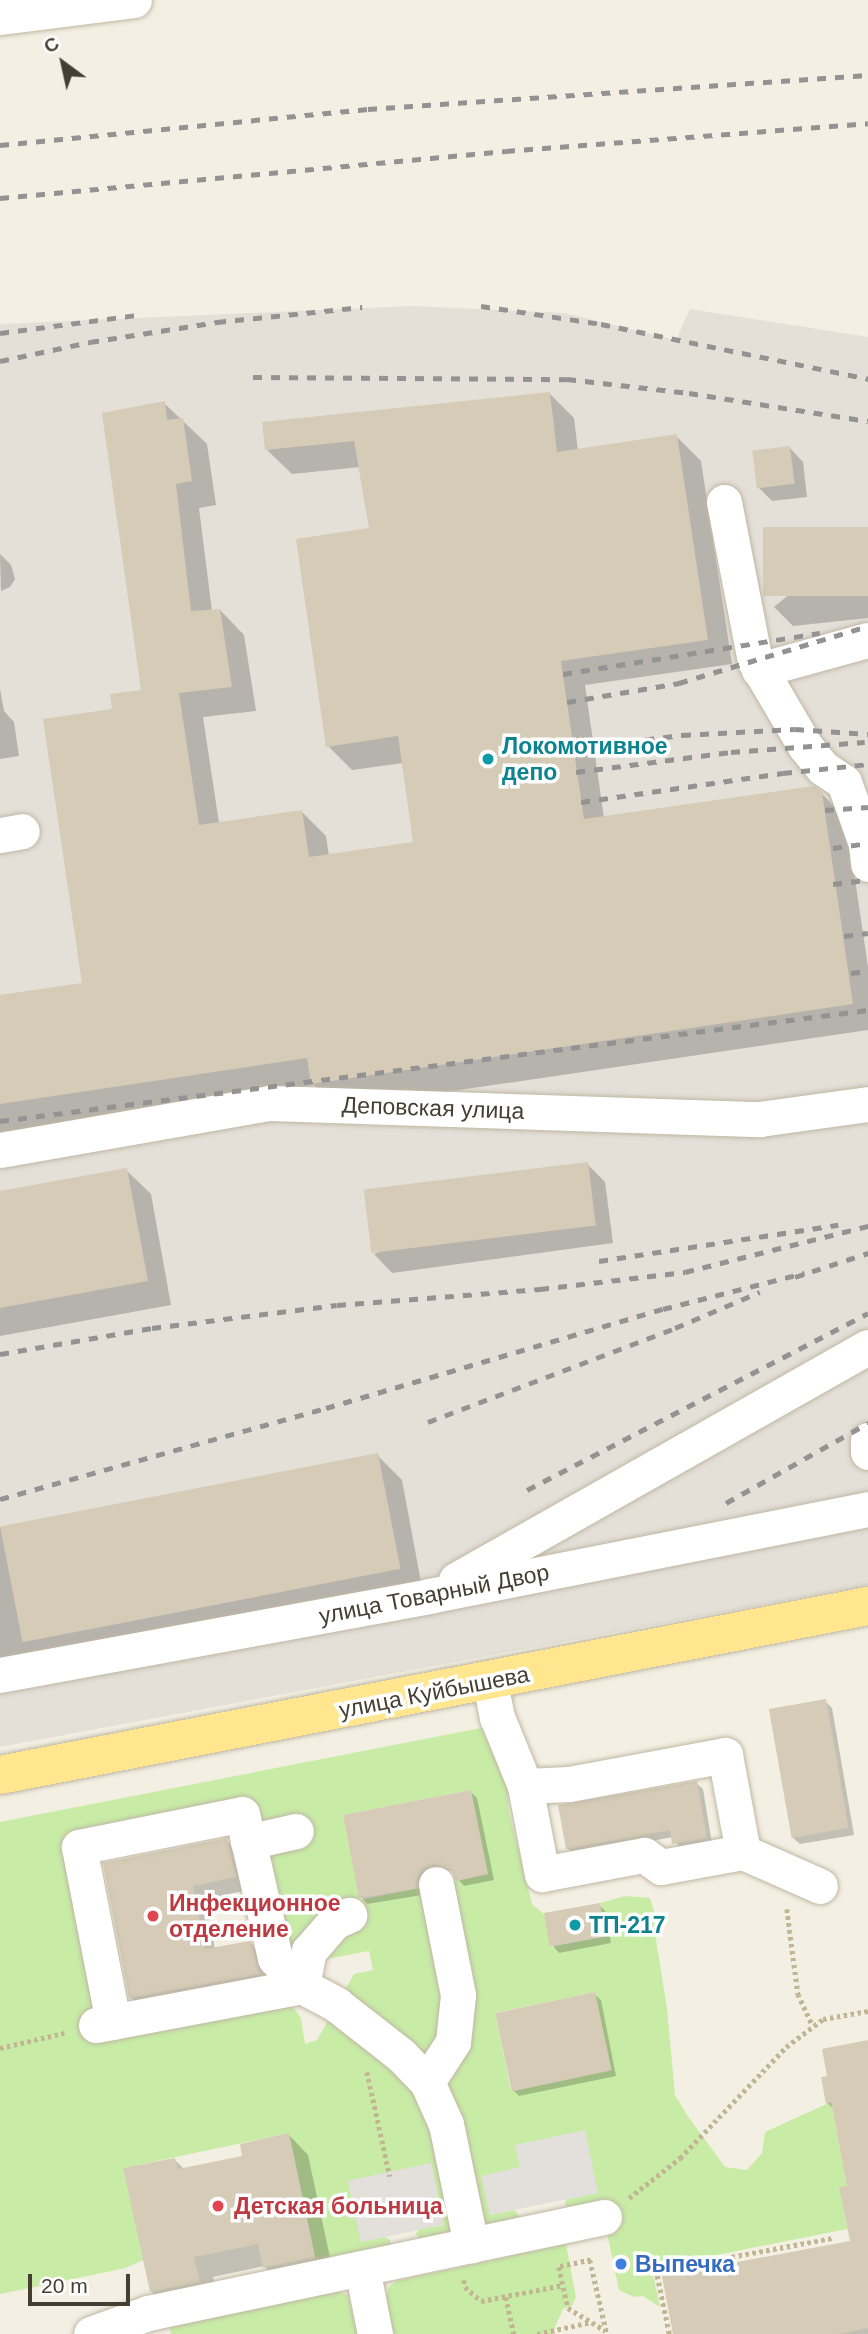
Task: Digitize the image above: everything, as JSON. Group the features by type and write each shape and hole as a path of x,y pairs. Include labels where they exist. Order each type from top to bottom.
{"main road":[{"name":"улица Куйбышева","path":"0,1774 490,1682 868,1606"}],"street":[{"path":"0,17 134,0"},
{"path":"724,502 750,646 759,670 805,747 823,768 856,781 868,864"},
{"path":"759,670 868,640"},
{"name":"Деповская улица","path":"0,1150 270,1103 760,1119 868,1104"},
{"path":"429,1596 868,1347"},
{"path":"868,1440 868,1452"},
{"name":"улица Товарный Двор","path":"0,1675 429,1596 868,1509"},
{"path":"490,1682 497,1717 525,1786 542,1874 644,1855 661,1867 743,1852 820,1886"},
{"path":"525,1786 569,1784 725,1755 743,1852"},
{"path":"302,1986 105,2023 79,1847 242,1814 275,1958 302,1986 356,2020 401,2055 427,2082 446,2124 471,2245"},
{"path":"248,1842 296,1831"},
{"path":"427,2082 453,2042 458,1995 436,1884"},
{"path":"302,1986 309,1951 334,1922 349,1915"},
{"path":"91,2334 151,2323 362,2268 593,2219"},
{"path":"362,2268 375,2334"}],"path":[{"path":"785,1870 788,1927 798,1994 813,2026"},
{"path":"607,2332 591,2260 593,2219 680,2158 786,2047 813,2026 823,2019 868,2011"},
{"path":"356,2020 390,2177"},
{"path":"0,2048 105,2023"},
{"path":"669,2334 656,2271 834,2238"},
{"path":"591,2260 559,2267 568,2308 607,2332"},
{"path":"465,2287 481,2301 563,2285"},
{"path":"506,2297 514,2334"},
{"path":"537,2334 592,2322"}],"shaded area":[{"path":"412,306 564,313 676,340 690,309 868,337 868,1585 0,1747 0,324"},
{"path":"585,2130 598,2193 490,2215 481,2176 520,2167 515,2145"},
{"path":"431,2163 444,2225 361,2242 348,2181"}],"green space":[{"path":"481,1728 506,1774 509,1812 532,1904 544,1914 551,1947 606,1936 600,1903 625,1896 650,1898 657,1920 656,1940 667,2008 675,2095 725,2167 747,2170 762,2153 765,2132 831,2102 847,2186 840,2188 847,2229 657,2267 653,2274 660,2307 643,2296 634,2297 619,2290 601,2205 566,2209 565,2202 568,2199 598,2193 516,2145 520,2167 490,2215 515,2210 520,2217 488,2226 483,2222 421,2241 416,2234 419,2229 444,2225 431,2163 361,2241 385,2237 390,2240 391,2248 317,2266 289,2133 124,2168 143,2260 126,2268 0,2294 0,1822","holes":["471,1790 488,1874 360,1900 343,1815","251,1799 289,1949 297,1946 321,1960 369,1951 373,1970 354,1974 317,2040 305,2044 301,2018 294,2008 280,2003 95,2012 67,1834","595,1992 610,2070 511,2090 495,2013"]},
{"path":"566,2244 576,2297 572,2306 563,2309 552,2334 394,2334 387,2309 387,2295 388,2288 396,2281"},
{"path":"333,2290 348,2295 359,2334 171,2334 169,2323"}],"building":[{"name":"Локомотивное депо","path":"550,392 557,452 677,434 708,640 561,661 584,819 814,786 822,792 853,1004 311,1084 307,1058 0,1104 0,995 82,983 43,719 112,709 110,694 141,690 102,413 165,401 167,420 183,418 192,481 176,484 191,611 220,609 232,687 179,693 199,825 302,810 309,857 413,842 398,736 326,747 296,539 369,528 354,441 265,450 262,422"},
{"path":"790,446 795,484 757,488 752,451"},
{"path":"763,527 868,527 868,596 763,596"},
{"path":"588,1162 596,1226 371,1253 364,1190"},
{"path":"127,1168 148,1281 0,1308 0,1191"},
{"path":"378,1453 401,1569 23,1642 0,1526"},
{"path":"826,1699 849,1828 792,1838 769,1709"},
{"path":"697,1781 707,1838 672,1844 670,1830 566,1849 558,1805"},
{"path":"471,1790 488,1874 456,1881 451,1870 433,1864 423,1868 417,1877 416,1889 359,1898 343,1815"},
{"name":"Инфекционное отделение","path":"227,1838 236,1877 193,1886 205,1949 250,1941 260,1974 129,1998 103,1863"},
{"name":"ТП-217","path":"600,1903 606,1936 550,1946 544,1913"},
{"path":"595,1992 612,2070 512,2091 495,2013"},
{"path":"868,2040 868,2328 838,2334 673,2334 662,2276 850,2241 839,2187 847,2186 831,2102 826,2104 821,2077 827,2076 822,2049"},
{"name":"Детская больница","path":"289,2133 315,2257 263,2268 258,2244 194,2257 200,2282 150,2292 123,2168 175,2158 178,2169 242,2156 240,2144"}],"railway":[{"path":"0,145 368,109 868,75"},
{"path":"0,198 506,151 868,123"},
{"path":"481,306 601,324 868,379"},
{"path":"0,361 90,342 217,322 362,307"},
{"path":"0,333 136,315"},
{"path":"253,377 567,379 689,393 868,421"},
{"path":"567,702 679,683 868,626"},
{"path":"563,674 820,633"},
{"path":"574,748 682,735 795,729 868,734"},
{"path":"576,772 731,752 865,742"},
{"path":"581,802 783,773 868,764"},
{"path":"825,810 868,807"},
{"path":"833,848 868,843"},
{"path":"833,884 868,880"},
{"path":"844,936 868,933"},
{"path":"851,973 868,971"},
{"path":"0,1121 868,1010"},
{"path":"599,1261 838,1225"},
{"path":"0,1354 152,1328 337,1305 540,1289 685,1272 868,1226"},
{"path":"795,1277 868,1253"},
{"path":"0,1499 326,1408 663,1309 804,1273"},
{"path":"428,1422 675,1328 760,1292"},
{"path":"527,1490 868,1313"},
{"path":"726,1503 868,1423"}],"place":[{"name":"Локомотивное депо","path":"488,759"},
{"name":"Инфекционное отделение","path":"153,1916"},
{"name":"ТП-217","path":"575,1925"},
{"name":"Детская больница","path":"218,2206"},
{"name":"Выпечка","path":"621,2264"}]}
